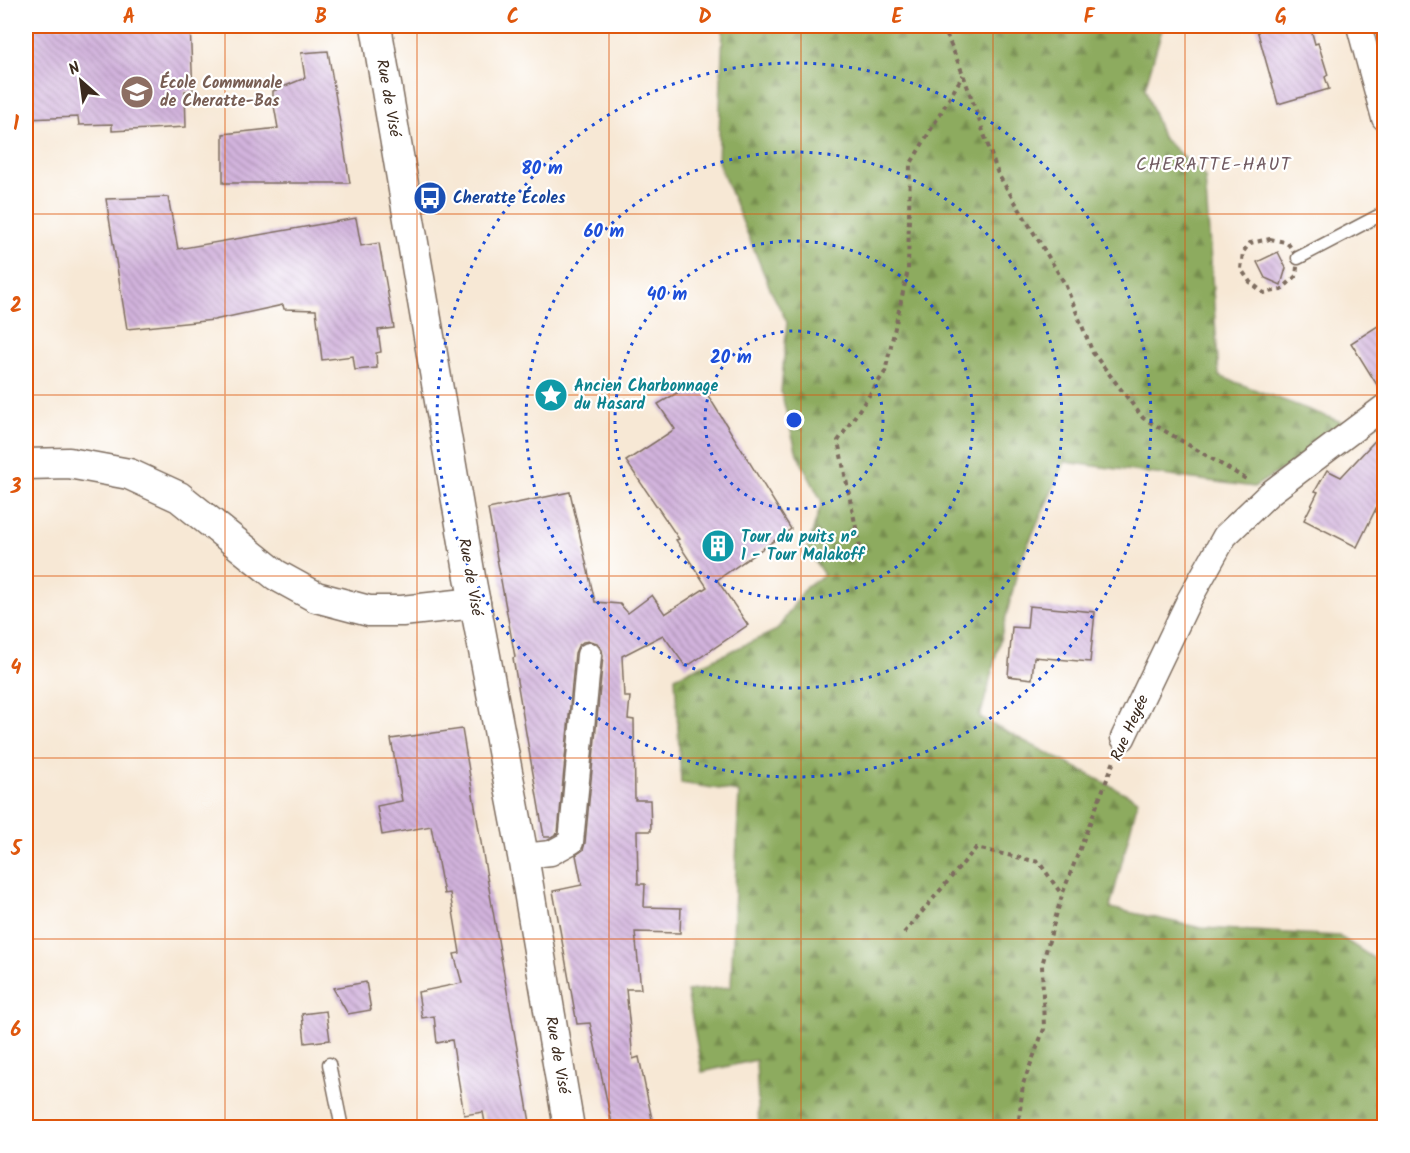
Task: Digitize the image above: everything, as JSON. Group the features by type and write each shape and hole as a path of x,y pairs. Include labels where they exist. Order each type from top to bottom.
{"street":[{"name":"Rue de Visé","path":"376,26 475,603 523,856 569,1128"},
{"path":"1359,26 1384,118"},
{"name":"Rue Heyée","path":"1124,738 1190,600 1225,536 1270,494 1384,407"},
{"path":"26,464 69,463 129,474 139,478 179,497 276,575 316,597 369,611 402,611 475,603"},
{"path":"523,856 551,853 571,842 589,655"}],"lane":[{"path":"1298,258 1384,213"},
{"path":"329,1064 342,1128"}],"path":[{"path":"943,26 998,174 1065,284 1094,353 1143,418 1270,494"},
{"path":"860,547 838,441 885,372 908,270 910,165 963,75"},
{"path":"1270,239 1285,242 1298,258 1296,276 1281,290 1264,293 1250,282 1241,269 1243,252 1250,243 1270,239"},
{"name":"Rue Heyée","path":"1018,1128 1023,1084 1044,1029 1042,965 1062,895 1124,738"},
{"path":"904,933 976,848 1039,862 1062,895"}],"green space":[{"path":"723,26 1163,26 1145,88 1162,137 1205,177 1219,376 1352,426 1254,487 1065,462 1020,562 980,718 1138,800 1110,908 1202,928 1339,936 1384,965 1384,1127 759,1127 756,1060 702,1072 687,991 731,987 739,792 681,783 675,677 777,630 806,587 824,575 807,549 822,502 797,454 781,392 787,322 771,291 718,162"}],"building":[{"path":"26,26 190,26 193,91 185,91 186,127 112,131 112,124 79,125 78,117 26,119"},
{"path":"1256,26 1310,26 1328,75 1325,77 1329,89 1278,104"},
{"path":"328,51 350,183 223,183 223,134 278,128 273,91 305,78 301,53"},
{"path":"168,197 178,249 356,218 361,246 379,243 394,328 378,330 381,352 376,353 377,368 355,370 353,356 322,360 316,310 284,309 283,305 214,320 127,329 106,199"},
{"path":"1278,252 1286,268 1281,285 1265,278 1257,262"},
{"path":"1384,322 1384,393 1382,393 1351,343"},
{"path":"694,383 709,397 791,529 717,580 748,625 686,667 663,635 622,656 624,697 630,697 628,719 634,720 635,800 650,800 651,831 637,831 638,884 645,884 644,907 681,908 680,933 635,932 641,989 626,989 633,1059 639,1057 653,1124 638,1128 613,1128 590,1023 577,1024 553,891 582,885 576,855 583,850 585,843 602,650 597,643 590,641 578,646 575,653 558,833 551,837 544,837 488,509 570,492 595,602 620,604 628,613 652,595 665,614 707,587 676,540 679,539 626,461 675,429 658,404"},
{"path":"1384,431 1384,492 1357,547 1304,520 1318,492 1315,491 1327,470 1341,477"},
{"path":"1029,606 1095,612 1090,662 1034,657 1032,679 1008,676 1012,627 1027,628"},
{"path":"462,729 531,1128 486,1128 483,1112 464,1115 452,1040 437,1043 434,1016 422,1018 418,992 462,983 454,954 460,953 450,893 444,894 431,826 382,835 377,806 402,801 391,739"},
{"path":"366,982 371,1010 348,1014 333,988"},
{"path":"326,1011 330,1040 305,1043 302,1014"}],"place":[{"name":"École Communale de Cheratte-Bas","path":"137,92"},
{"name":"Cheratte Écoles","path":"430,198"},
{"name":"Ancien Charbonnage du Hasard","path":"551,395"},
{"name":"Tour du puits n° 1 - Tour Malakoff","path":"718,546"}],"district":[{"name":"CHERATTE-HAUT","path":"1214,165"}]}
